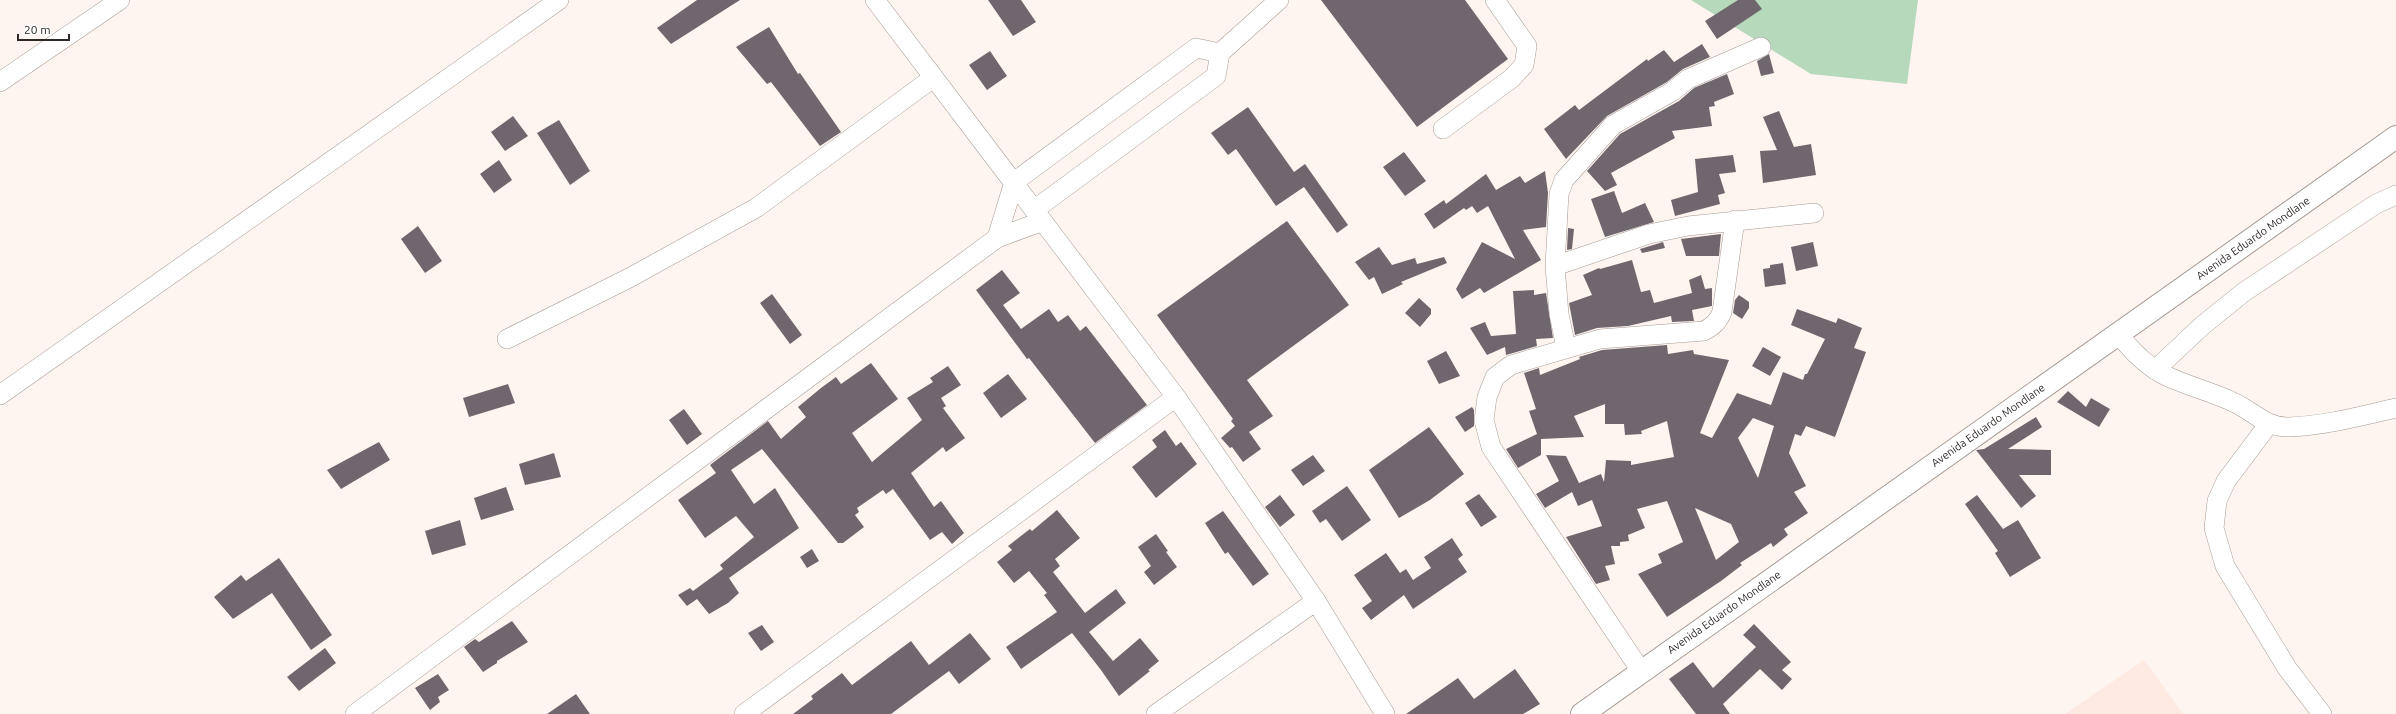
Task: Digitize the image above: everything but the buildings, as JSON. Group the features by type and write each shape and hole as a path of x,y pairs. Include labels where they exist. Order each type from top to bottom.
{"main road":[{"name":"Avenida Eduardo Mondlane","path":"1582,714 1641,670 2396,137"}],"street":[{"path":"0,82 120,0"},
{"path":"0,395 559,0"},
{"path":"355,714 997,238 1038,215 1216,76 1220,53 1279,0"},
{"path":"1443,129 1512,78 1524,66 1527,46 1495,0"},
{"path":"884,3 933,78 1014,182 1176,397 1316,601 1385,714"},
{"path":"1566,348 1559,314 1555,266 1559,194 1564,180 1574,166 1613,125 1660,98 1688,79 1761,47"},
{"path":"997,238 1014,182 1196,48 1220,53"},
{"path":"506,339 631,277 756,208 933,78"},
{"path":"2155,370 2203,324 2244,292 2376,204 2396,195"},
{"path":"1555,266 1649,234 1688,226 1814,213"},
{"path":"1641,670 1491,447 1484,420 1487,396 1495,378 1512,365 1566,348 1600,339 1704,331 1712,327 1719,320 1722,312 1735,220"},
{"path":"2118,333 2128,347 2155,370 2233,402 2251,411 2268,425 2288,427 2345,419 2396,408"},
{"path":"744,714 1176,397"},
{"path":"2268,425 2226,480 2217,501 2214,528 2225,566 2287,668 2322,714"},
{"path":"1156,714 1316,601"}],"shaded area":[{"path":"2144,660 2183,714 2065,714"}],"green space":[{"path":"1691,0 1918,0 1907,84 1811,74"}]}
